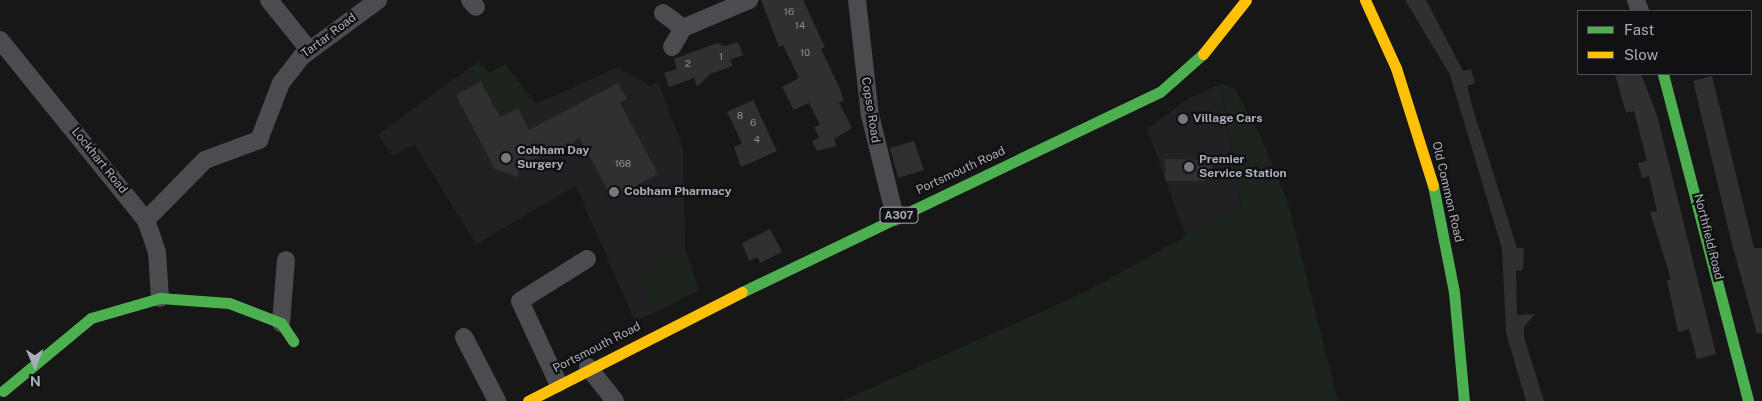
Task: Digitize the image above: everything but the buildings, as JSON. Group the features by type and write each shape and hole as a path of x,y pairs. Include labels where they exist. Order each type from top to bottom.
{"street":[{"path":"269,0 309,50"},
{"name":"Tartar Road","path":"146,220 205,160 259,140 281,83 309,50 378,0"},
{"path":"672,47 683,28 749,0"},
{"name":"Copse Road","path":"857,0 870,115 895,218"},
{"name":"Portsmouth Road","path":"528,401 588,367 1160,92 1196,62 1234,7 1246,0"},
{"name":"Old Common Road","path":"1365,0 1399,77 1434,187 1454,292 1464,401"},
{"path":"663,13 683,28"},
{"name":"Lockhart Road","path":"0,40 146,220 157,252 160,298"},
{"name":"Northfield Road","path":"1664,75 1748,401"},
{"path":"558,383 520,301 587,259"},
{"path":"281,323 286,260"},
{"path":"4,392 91,318 160,298 213,299 281,323 293,341"},
{"path":"464,337 497,401"},
{"path":"588,367 615,401"}],"shaded area":[{"path":"479,61 489,73 505,64 536,104 618,67 650,86 658,82 683,148 685,248 699,290 635,322 576,186 476,244 414,144 393,156 377,135"},
{"path":"479,61 489,73 505,64 536,104 528,108 537,125 529,130 518,108 500,117 482,82 475,85 467,70"},
{"path":"1221,84 1241,206 1186,237 1147,129 1191,97"},
{"path":"1221,84 1235,89 1260,135 1289,206 1338,401 842,401 1087,291 1241,206"},
{"path":"685,248 699,290 654,313 644,292 640,260 646,268"}],"traffic: fast":[{"path":"742,292 1160,92 1203,54"},
{"path":"1663,75 1748,401"},
{"path":"1433,185 1454,292 1464,401"},
{"path":"3,391 91,318 160,298 229,303 281,323 293,341"}],"traffic: slow":[{"path":"1203,54 1246,0"},
{"path":"1365,0 1396,68 1433,185"},
{"path":"528,401 742,292"}],"place":[{"name":"Village Cars","path":"1183,119"},
{"name":"Cobham Day Surgery","path":"506,158"},
{"name":"Premier Service Station","path":"1189,167"},
{"name":"Cobham Pharmacy","path":"614,192"}]}
